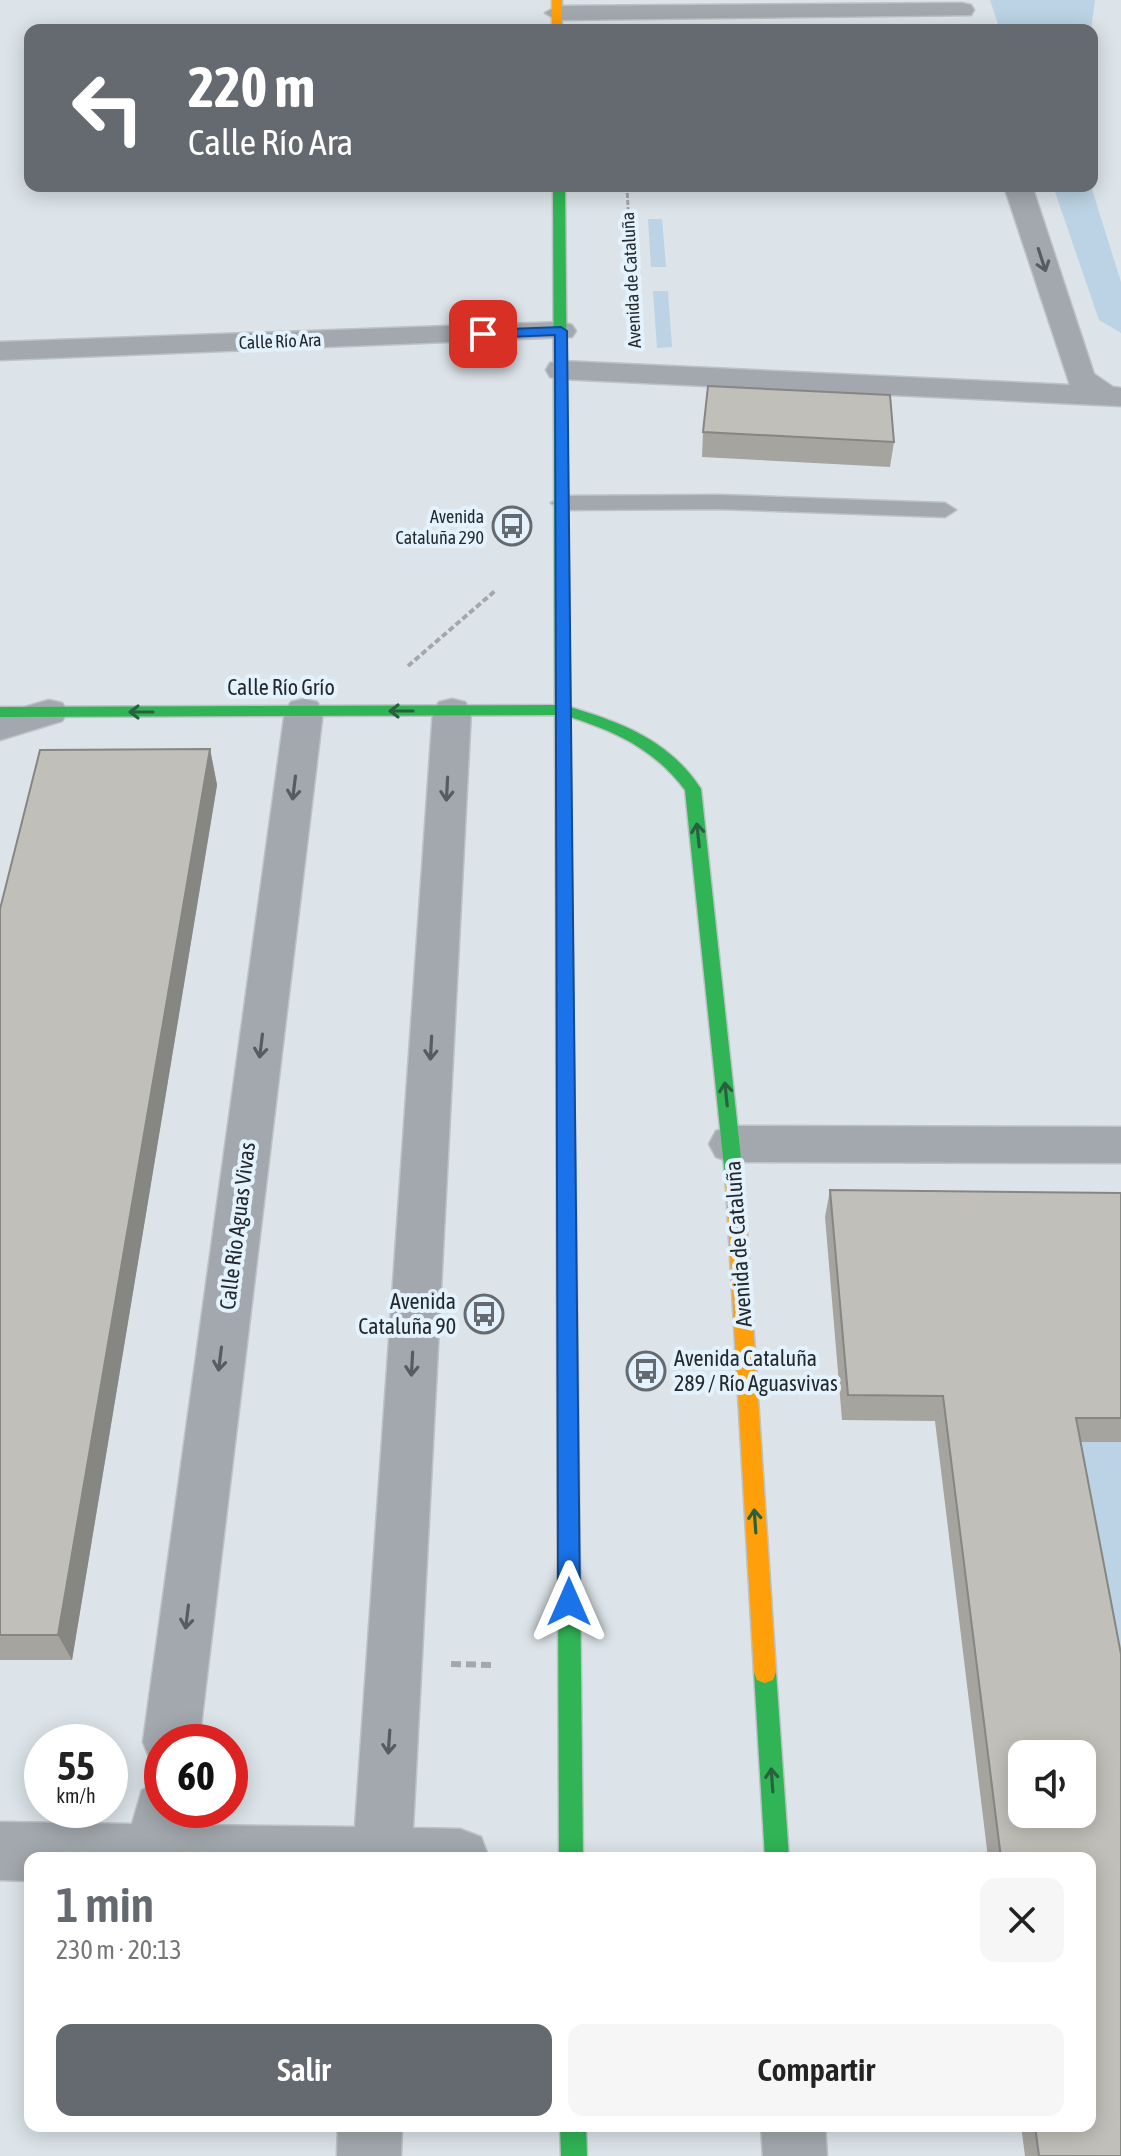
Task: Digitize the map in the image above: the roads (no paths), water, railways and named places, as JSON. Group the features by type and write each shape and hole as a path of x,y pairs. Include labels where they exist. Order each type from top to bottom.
{"main road":[{"path":"559,192 571,1852"},
{"name":"Calle Río Grío","path":"0,712 563,710"},
{"name":"Avenida de Cataluña","path":"563,710 649,741 676,762 693,789 732,1144 777,1852"},
{"path":"573,2132 574,2156"}],"street":[{"path":"557,14 963,13"},
{"path":"561,370 1093,392 1020,192"},
{"name":"Calle Río Ara","path":"0,351 561,331"},
{"name":"Calle Río Aguas Vivas","path":"173,1724 304,711"},
{"path":"382,1852 452,711"},
{"path":"0,727 49,712"},
{"path":"732,1144 1121,1145"},
{"path":"0,1851 160,1832 338,1852"},
{"path":"369,2156 370,2132"},
{"path":"793,2132 795,2156"}],"lane":[{"path":"562,503 718,502 945,510"}],"place":[{"name":"Avenida Cataluña 290","path":"512,526"},
{"name":"Avenida Cataluña 90","path":"484,1314"},
{"name":"Avenida Cataluña 289 / Río Aguasvivas","path":"646,1371"}]}
